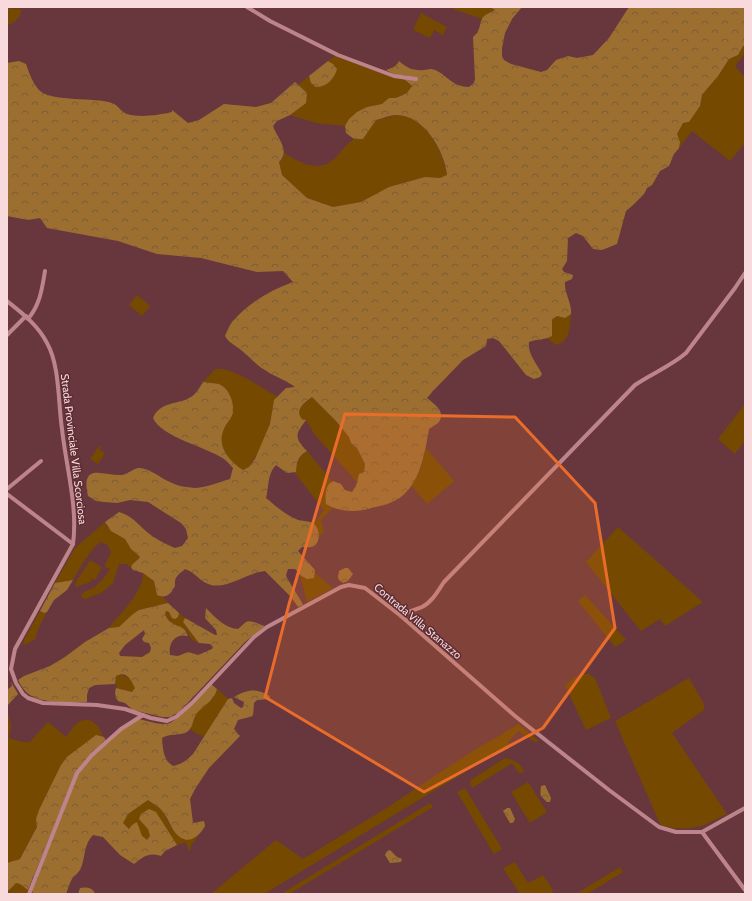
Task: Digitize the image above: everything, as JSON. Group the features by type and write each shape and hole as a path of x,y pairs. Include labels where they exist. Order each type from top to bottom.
{"street":[{"path":"247,7 270,21 338,55 394,76 416,79"},
{"path":"7,335 35,310 39,301 45,271"},
{"path":"401,616 404,613 430,601 444,582 635,385 647,376 686,353 736,288 745,273"},
{"name":"Strada Provinciale Villa Scorciosa","path":"7,301 27,318 47,343 55,371 75,529 73,544 15,650 11,668 16,683 23,694"},
{"path":"7,489 41,461"},
{"path":"7,494 73,544"},
{"name":"Contrada Villa Stanazzo","path":"23,694 28,698 43,704 96,705 125,709 167,721 176,717 192,703 254,637 267,627 341,587 349,585 364,588 401,616 515,716 656,825 667,831 702,832"},
{"path":"29,894 77,773 92,755 122,729 143,715"},
{"path":"745,808 702,832 745,890"}],"highlighted area":[{"path":"345,414 515,417 595,503 615,628 543,728 424,792 265,697 289,604"}],"shaded area":[{"path":"454,7 490,7 495,10 487,14 482,19 453,9"},
{"path":"7,8 19,8 21,11 16,20 7,25"},
{"path":"421,13 447,27 443,35 434,30 430,38 413,30"},
{"path":"743,46 745,46 745,53 735,66 745,78 745,143 730,161 692,131 679,148 680,142 677,134 683,123 689,122 700,106 702,95 718,76 729,59 738,55"},
{"path":"335,56 387,75 402,78 412,87 407,93 396,98 389,98 382,104 367,107 349,119 345,126 316,123 290,115 306,102 307,93 298,85 309,76 310,80 332,79 334,75 333,64 328,61"},
{"path":"398,115 417,121 429,134 443,159 447,175 440,178 425,177 389,187 361,202 333,207 307,198 282,175 279,162 283,159 284,153 310,165 324,165 336,157 354,139 363,139 376,120"},
{"path":"137,295 150,306 142,316 129,305"},
{"path":"571,314 570,328 567,337 564,341 556,345 547,338 552,336 552,320 557,316 565,318"},
{"path":"215,369 230,371 278,397 274,401 270,424 261,448 249,467 243,470 229,458 223,447 222,435 232,413 230,396 223,386 203,382"},
{"path":"312,397 336,421 349,437 351,443 357,448 365,464 364,472 359,474 357,482 315,435 306,420 302,419 300,416 299,413 301,407"},
{"path":"745,404 745,440 735,454 718,439"},
{"path":"99,446 101,447 99,449 105,453 98,464 90,459"},
{"path":"426,448 454,481 427,504 411,485 421,467"},
{"path":"307,451 332,481 329,483 326,504 333,508 321,520 324,532 319,537 319,533 314,524 324,510 294,472 296,472 300,458"},
{"path":"105,522 107,527 125,539 131,549 140,557 131,567 126,564 119,564 113,583 101,593 85,599 82,598 81,595 95,587 110,569 105,567 111,553 109,547 105,544 101,542 94,548 73,580 55,583 75,548"},
{"path":"618,527 703,602 665,626 660,619 641,631 586,562"},
{"path":"90,560 102,567 95,580 92,579 90,582 77,587 75,585 76,582"},
{"path":"314,572 333,588 307,602 300,575 307,579 313,578"},
{"path":"143,573 154,581 157,595 163,597 168,603 139,610 119,627 109,628 136,595 140,588"},
{"path":"585,595 626,640 615,647 578,601"},
{"path":"40,611 44,613 47,612 38,629 35,639 25,645 23,643 25,638"},
{"path":"166,611 169,612 172,618 178,617 179,613 185,618 183,622 199,643 189,636 187,631 168,620 165,614"},
{"path":"119,674 130,678 135,688 132,692 116,688 116,676"},
{"path":"582,674 589,674 595,678 611,718 586,730 565,685"},
{"path":"689,678 704,704 704,710 672,733 727,814 697,827 675,828 660,824 615,721"},
{"path":"217,689 228,699 204,737 194,732 190,728 196,713 214,697"},
{"path":"7,709 11,726 9,738 30,742 48,722 66,737 79,722 83,720 91,721 97,725 102,736 66,770 20,859 7,863"},
{"path":"518,724 539,741 535,742 518,731 508,742 511,744 264,894 211,894 276,840 303,859 385,809 474,750"},
{"path":"505,758 516,762 523,768 524,771 522,773 518,772 513,764 511,764 472,788 470,784 471,780"},
{"path":"528,782 547,812 530,823 511,792"},
{"path":"465,788 502,849 494,854 457,792"},
{"path":"148,800 162,810 173,830 192,839 198,836 191,845 189,851 186,842 177,845 156,812 148,829 150,836 146,841 123,823 128,814"},
{"path":"430,803 433,807 289,894 281,894"},
{"path":"515,862 528,883 543,875 553,890 552,893 520,894 503,868"},
{"path":"620,867 623,872 587,894 576,894"},
{"path":"16,883 28,890 27,894 7,894"}],"green space":[{"path":"490,7 522,7 512,19 505,33 502,56 504,60 511,64 541,72 547,70 556,60 568,56 577,58 593,55 609,38 629,7 745,7 745,46 743,46 738,55 729,59 718,76 702,95 700,106 689,122 683,123 677,134 680,142 679,148 674,154 669,166 660,171 652,185 647,188 644,194 626,211 617,244 602,250 593,249 583,236 576,233 568,238 567,261 562,269 564,272 573,275 572,279 565,282 571,314 565,318 557,316 552,320 552,336 529,342 529,350 542,374 540,377 534,379 526,375 499,341 493,338 487,339 486,346 463,360 427,398 436,405 440,411 441,418 439,422 429,429 423,459 419,470 415,480 403,496 389,504 360,511 337,509 326,504 326,491 328,485 333,481 341,484 345,490 352,492 356,486 359,474 364,472 365,464 357,448 351,443 349,437 336,421 312,397 301,406 299,412 300,416 302,419 306,420 298,433 298,439 307,451 301,455 298,460 296,472 287,473 276,465 271,472 266,498 288,515 298,520 308,521 314,524 318,529 319,538 316,544 311,547 302,547 298,551 315,570 314,578 307,579 300,575 295,569 288,569 286,575 303,605 298,607 291,597 265,571 217,586 207,584 192,572 185,569 177,576 175,586 168,595 157,595 154,581 143,573 133,570 131,567 140,557 131,549 125,539 111,531 105,522 119,512 131,518 153,537 175,548 182,546 188,538 186,529 181,523 148,502 130,500 117,503 96,501 88,496 86,485 87,478 90,474 95,473 122,475 135,469 143,468 176,484 194,488 207,486 230,479 233,468 228,462 165,431 153,418 160,409 165,406 186,400 193,396 203,382 219,384 228,392 233,404 233,412 222,435 223,447 229,458 243,470 249,467 255,459 270,424 274,400 286,388 295,387 262,368 230,342 225,336 232,322 245,309 268,293 293,282 283,271 257,272 201,258 157,254 118,241 47,228 40,218 28,220 7,216 7,63 19,61 26,64 35,85 40,91 55,97 104,101 116,105 125,113 132,115 155,115 172,112 172,110 188,123 199,120 224,104 256,107 271,103 295,82 307,93 306,103 290,115 277,121 273,126 282,144 284,153 279,162 282,175 307,198 333,207 361,202 389,187 425,177 440,178 447,175 442,156 437,146 431,136 416,121 397,115 376,120 363,139 354,139 346,133 345,126 349,119 357,112 367,107 382,104 389,98 396,98 407,93 412,86 405,80 386,70 394,67 399,61 413,69 436,70 452,82 462,86 469,87 474,83 473,37 478,31 483,17 495,10"},
{"path":"328,61 337,69 336,73 327,84 316,87 311,83 309,76"},
{"path":"348,568 353,574 348,581 343,583 338,577 339,571"},
{"path":"73,580 67,590 54,600 47,612 44,613 40,611 55,583"},
{"path":"168,603 179,613 178,617 175,619 172,618 169,612 166,611 165,614 170,622 183,629 188,636 179,636 173,640 170,647 170,655 178,656 188,652 198,655 212,649 213,647 210,644 199,643 183,622 185,618 217,635 216,630 205,618 206,608 220,622 228,627 238,629 248,621 265,626 245,642 179,712 171,717 162,717 133,710 125,703 118,701 115,693 116,688 132,692 135,688 128,677 123,674 116,676 115,684 95,685 89,688 87,702 58,702 43,700 30,695 22,687 18,680 24,676 50,666 85,642 109,628 119,627 139,610","holes":["144,630 145,634 142,639 144,642 149,643 151,648 150,652 142,657 120,656 119,653 125,645"]},
{"path":"11,682 18,694 7,706 7,690 12,686"},
{"path":"211,684 217,689 216,693 212,699 197,713 189,730 184,733 162,738 165,757 173,766 184,762 193,754 228,699 232,698 234,703 241,708 243,707 244,702 234,697 244,692 252,690 270,696 269,699 257,700 254,703 253,716 238,720 234,729 240,736 209,768 195,789 190,799 193,823 204,821 205,826 202,831 195,838 187,840 182,839 174,831 162,810 148,800 128,814 123,823 129,829 137,822 142,836 147,840 150,836 148,829 139,819 141,814 149,809 156,812 177,845 165,851 161,856 153,854 134,864 120,855 103,837 93,835 86,847 80,870 72,879 66,894 33,894 32,890 76,774 93,755 122,729 139,719 159,724 166,724 174,721"},
{"path":"96,735 104,737 106,741 76,772 28,890 16,883 7,892 7,863 20,859 37,827 36,819 39,810 61,765 67,757"},
{"path":"545,785 551,798 550,802 547,802 541,796 541,786"},
{"path":"510,808 515,819 513,823 510,823 503,811"},
{"path":"390,850 397,857 402,859 401,862 390,863 385,855 387,851"},
{"path":"80,888 91,889 95,894 78,894"}]}
